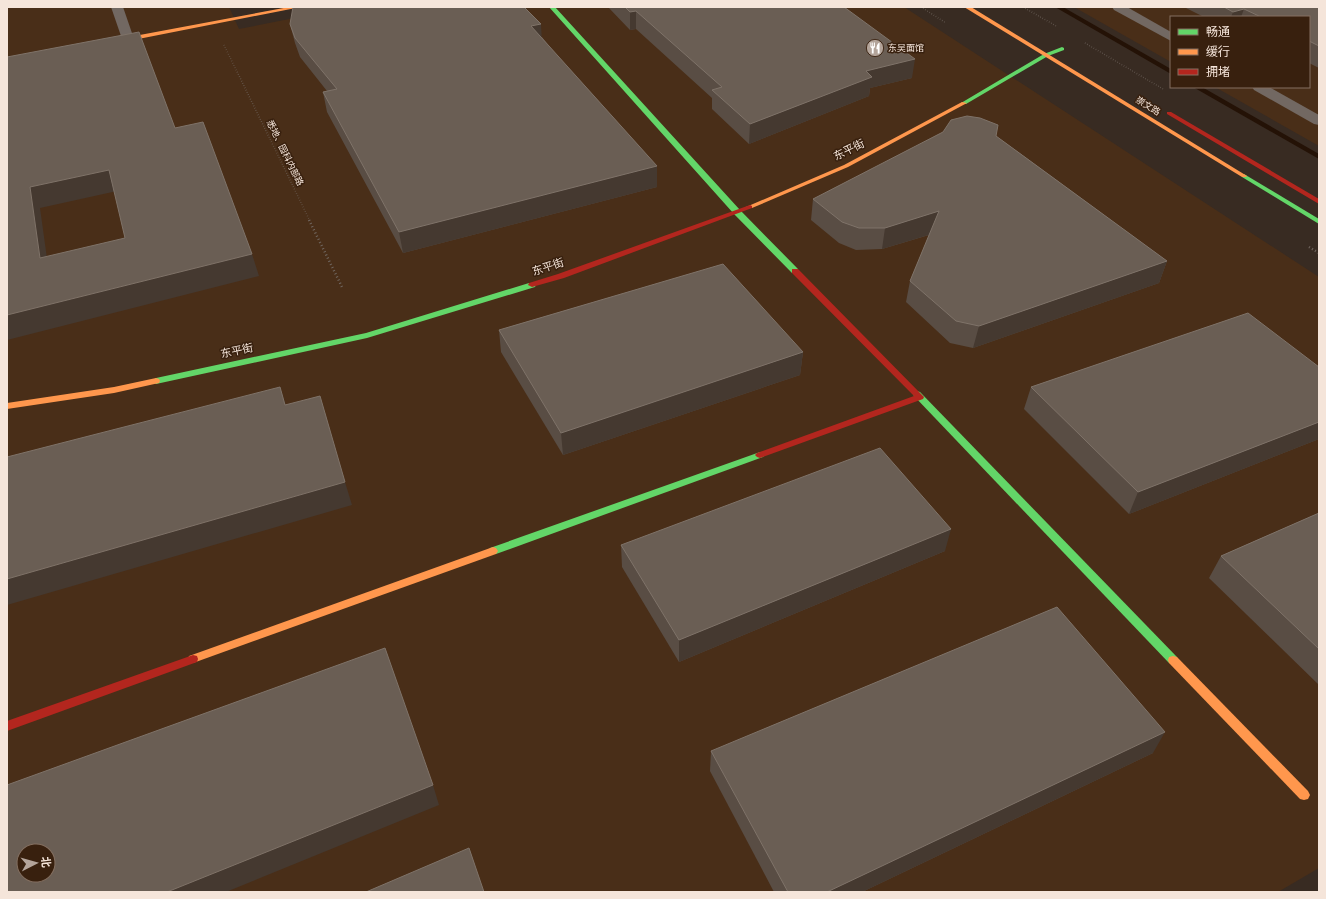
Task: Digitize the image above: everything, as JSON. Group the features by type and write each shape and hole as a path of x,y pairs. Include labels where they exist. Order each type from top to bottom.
{"street":[{"path":"105,44 298,7"},
{"path":"552,7 737,212 920,397 1304,795"},
{"name":"崇文路","path":"967,7 1319,222"},
{"name":"东平街","path":"7,406 114,390 367,334 561,276 737,212 846,166 944,115 1046,55 1065,51 1049,42"},
{"name":"崇文路","path":"1163,110 1319,202"},
{"path":"7,726 920,397"}],"lane":[{"path":"117,7 128,39"},
{"path":"1118,7 1170,36"},
{"path":"1261,88 1319,121"}],"path":[{"name":"悉地、园科内部路","path":"214,23 343,289"}],"shaded area":[{"path":"7,7 229,7 239,29 350,7 904,7 1319,277 1319,868 1278,892 7,892"},
{"path":"1074,7 1319,7 1319,146 1217,88 1310,88 1310,16 1170,16 1170,61"}],"building":[{"path":"293,7 524,7 541,24 531,26 657,166 399,232 323,92 337,89 295,38 290,24"},
{"path":"625,7 844,7 915,59 866,71 872,77 750,124 712,90 722,87 636,11 630,12"},
{"path":"1224,7 1319,7 1319,46 1310,42 1310,16 1259,16 1244,9 1233,12"},
{"path":"139,32 175,128 203,122 252,254 7,315 7,57","holes":["109,170 125,238 40,258 30,187"]},
{"path":"967,116 980,118 998,125 996,136 1167,261 979,326 956,321 910,281 939,211 885,228 859,228 842,222 813,199 943,132 951,120"},
{"path":"723,264 803,352 561,433 499,330"},
{"path":"1248,313 1319,367 1319,422 1138,492 1031,387"},
{"path":"280,387 285,405 320,396 345,482 7,579 7,457"},
{"path":"880,448 951,529 679,640 621,545"},
{"path":"1319,513 1319,649 1221,556"},
{"path":"1057,607 1165,732 827,892 788,892 711,751"},
{"path":"385,648 433,785 167,892 7,892 7,785"},
{"path":"469,848 484,892 366,892"}],"waterway":[{"path":"1058,7 1170,71"},
{"path":"1199,88 1319,157"}],"traffic: fast":[{"path":"552,7 737,212 795,271"},
{"path":"964,103 1046,55 1062,49"},
{"path":"1244,176 1319,222"},
{"path":"156,381 367,335 532,285"},
{"path":"917,394 1173,660"},
{"path":"493,551 760,455"}],"traffic: slow":[{"path":"113,42 298,7"},
{"path":"967,7 1244,176"},
{"path":"750,207 846,166 964,103"},
{"path":"7,406 114,390 156,381"},
{"path":"193,659 493,551"},
{"path":"1173,660 1304,795"}],"traffic: jam":[{"path":"1169,113 1319,202"},
{"path":"532,285 561,276 750,207"},
{"path":"795,271 917,394"},
{"path":"760,455 920,397"},
{"path":"7,726 193,659"}],"place":[{"name":"东吴面馆","path":"875,48"}]}
